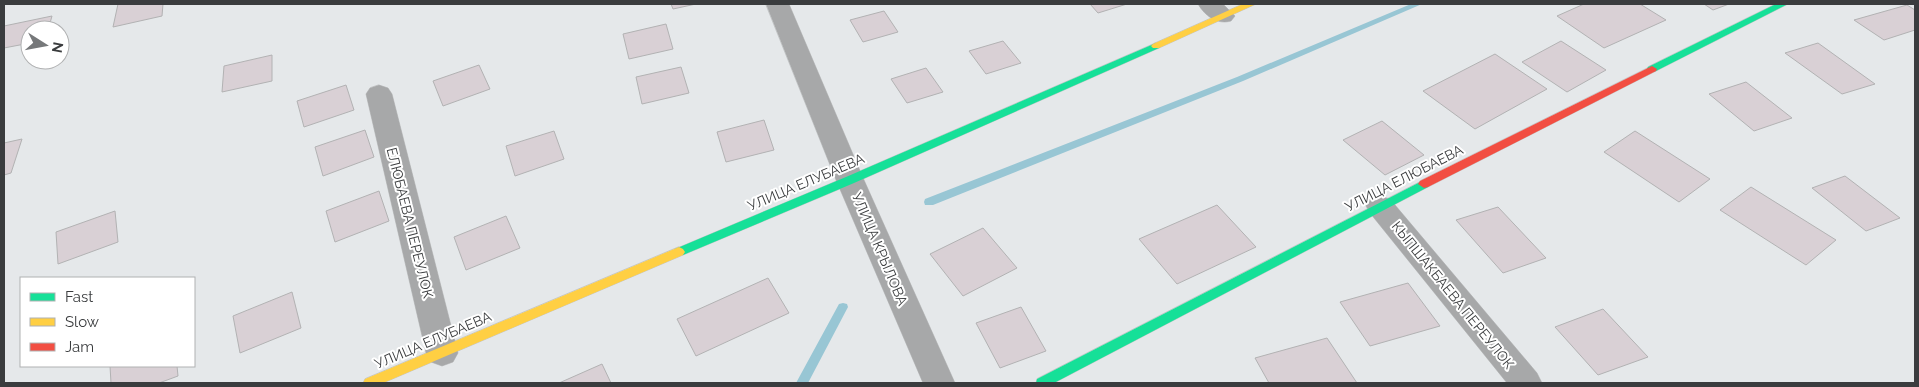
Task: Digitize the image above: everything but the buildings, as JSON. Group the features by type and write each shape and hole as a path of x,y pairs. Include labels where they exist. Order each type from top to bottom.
{"street":[{"name":"УЛИЦА КРЫЛОВА","path":"777,4 850,180 939,383"},
{"name":"УЛИЦА ЕЛУБАЕВА","path":"370,383 850,180 1216,10 1251,4"},
{"name":"УЛИЦА ЕЛЮБАЕВА","path":"1042,383 1380,206 1783,4"},
{"name":"ЕЛЮБАЕВА ПЕРЕУЛОК","path":"379,94 442,352"},
{"name":"КЫПШАКБАЕВА ПЕРЕУЛОК","path":"1380,206 1526,383"}],"waterway":[{"path":"929,202 1240,79 1418,4"},
{"path":"802,383 843,307"}],"traffic: fast":[{"path":"1652,69 1783,4"},
{"path":"679,252 850,180 1156,46"},
{"path":"1042,383 1424,184"}],"traffic: slow":[{"path":"1156,46 1251,4"},
{"path":"370,383 679,252"}],"traffic: jam":[{"path":"1424,184 1652,69"}]}
